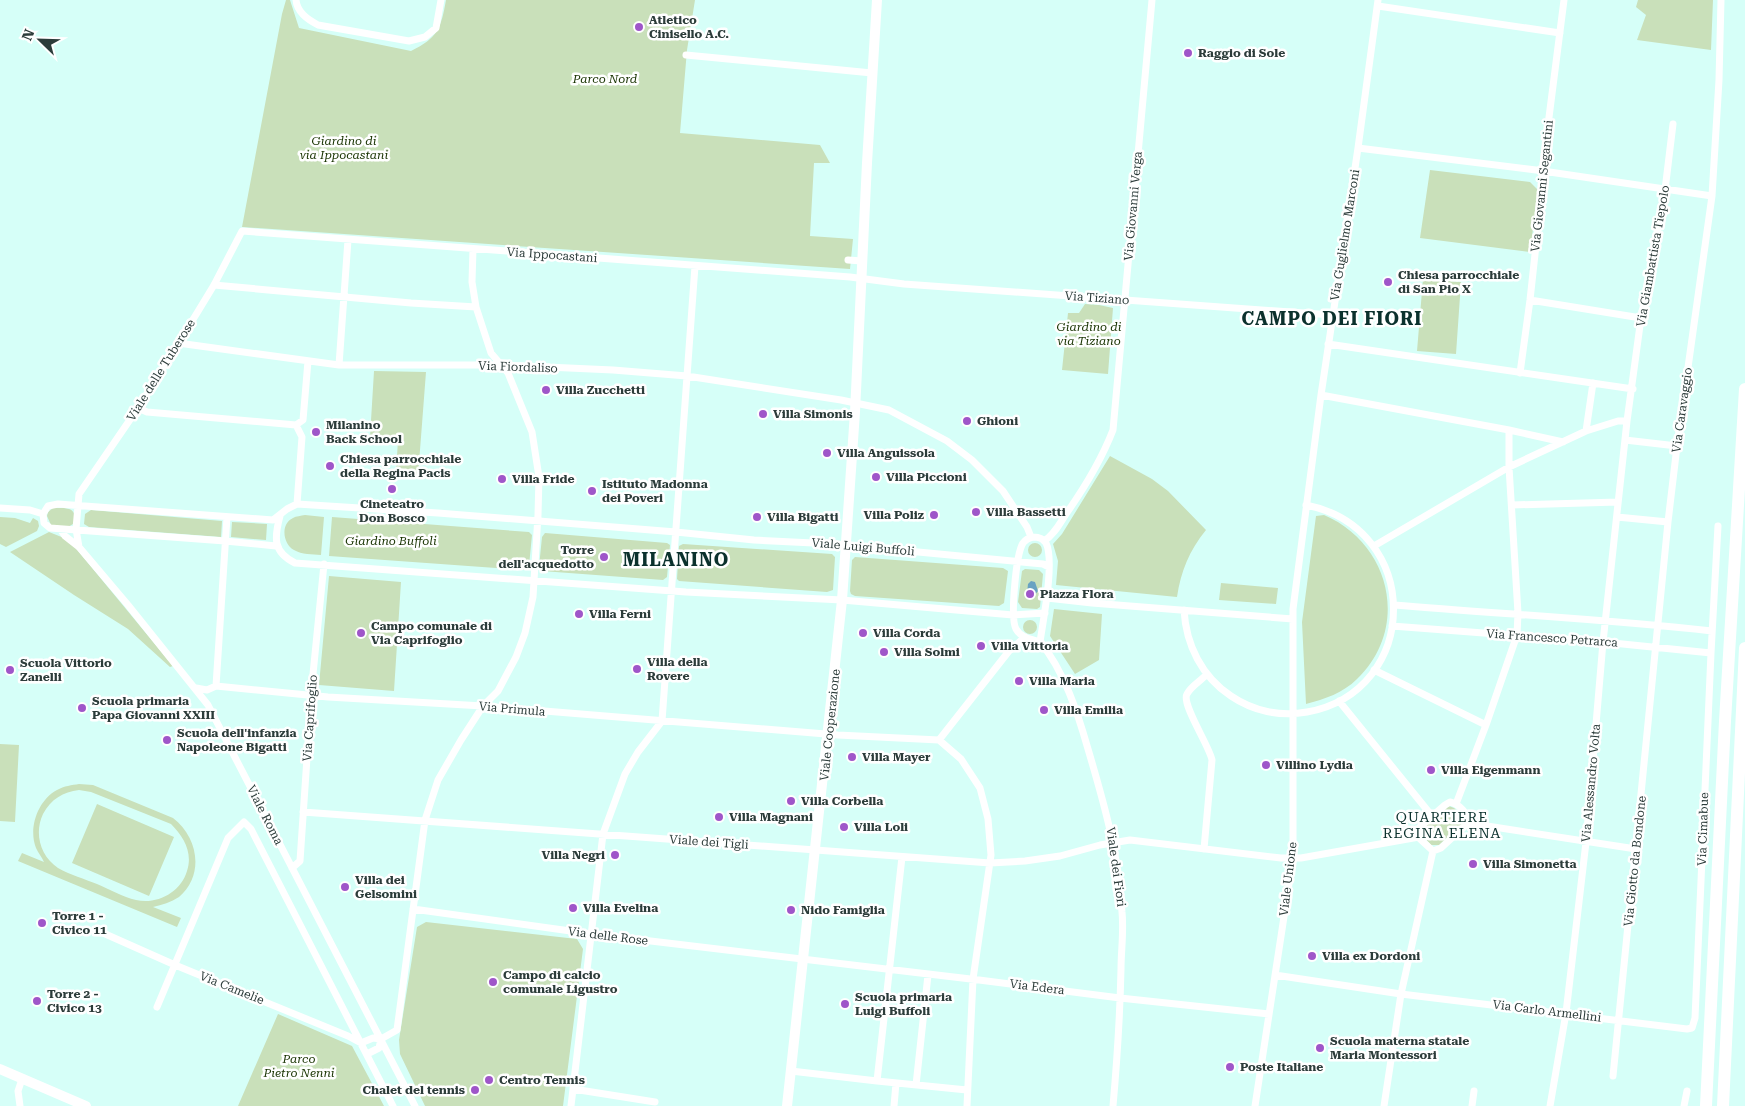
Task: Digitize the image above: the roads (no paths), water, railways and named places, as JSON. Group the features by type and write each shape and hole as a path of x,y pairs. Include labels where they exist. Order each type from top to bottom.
{"highway":[{"path":"1706,1106 1725,711 1745,389"},
{"path":"1722,1106 1745,648"}],"street":[{"path":"296,0 297,6 305,18 318,25 410,41 425,37 436,28 441,0"},
{"name":"Viale Cooperazione","path":"787,1106 829,733 847,545 876,0"},
{"name":"Via Giovanni Verga","path":"1046,544 1091,478 1113,430 1152,0"},
{"name":"Via Giovanni Segantini","path":"1520,373 1530,300 1543,181 1542,172 1564,0"},
{"name":"Via Caravaggio","path":"1658,625 1677,446 1712,196 1719,80 1721,0"},
{"path":"1378,3 1560,33"},
{"name":"Via Guglielmo Marconi","path":"1293,619 1306,505 1332,315 1378,3"},
{"path":"686,55 872,73"},
{"name":"Via Giambattista Tiepolo","path":"1617,517 1627,421 1641,318 1665,190 1673,124"},
{"path":"1358,148 1712,196"},
{"name":"Via Ippocastani","path":"242,231 862,278"},
{"name":"Viale delle Tuberose","path":"76,529 79,494 138,408 214,285 242,231"},
{"path":"339,364 348,240"},
{"path":"361,1043 373,1038 381,1039 397,1030 425,820 438,780 483,706 498,691 516,657 529,618 538,522 539,477 532,432 508,373 491,353 476,307 472,282 472,249"},
{"path":"848,260 862,261"},
{"path":"571,1106 603,834 625,774 638,752 662,721 695,266"},
{"name":"Via Tiziano","path":"862,278 904,284 1332,315"},
{"path":"214,285 476,307"},
{"path":"1530,300 1641,318"},
{"name":"Via Fiordaliso","path":"178,343 339,364 501,365 613,370 687,376 841,400 889,410 947,441 972,460 1003,492 1027,527 1031,537"},
{"path":"1328,344 1632,389"},
{"path":"138,408 146,412 296,425 303,420 308,361"},
{"path":"1586,431 1593,383"},
{"path":"1321,395 1564,442"},
{"path":"1374,546 1509,467 1586,431 1618,421 1627,421"},
{"path":"0,508 30,510 43,514 48,506 78,505 273,520 297,504 302,436 296,425"},
{"path":"1456,804 1517,635 1518,613 1509,467 1509,430"},
{"path":"1625,440 1677,446"},
{"path":"1512,505 1618,502"},
{"name":"Viale Luigi Buffoli","path":"297,504 438,513 754,540 847,545 1043,564 1049,567"},
{"path":"1184,610 1186,631 1190,644 1195,656 1207,674 1226,693 1248,706 1269,712 1294,714 1321,709 1339,701 1358,688 1374,670 1387,647 1394,605 1388,575 1374,546 1358,528 1325,510 1306,505"},
{"name":"Viale Roma","path":"43,514 42,519 46,526 60,528 65,536 80,548 208,705 415,1106"},
{"path":"280,516 276,532 276,546 279,551 295,562 672,591 842,600 1013,615 1045,613"},
{"path":"216,686 227,517"},
{"path":"1617,517 1668,522"},
{"name":"Via Alessandro Volta","path":"1550,1106 1566,1013 1586,842 1617,517"},
{"name":"Via Cimabue","path":"1693,1026 1695,1018 1718,526"},
{"path":"60,528 276,546"},
{"name":"Viale Roma","path":"76,529 80,548"},
{"path":"1031,537 1038,537 1046,544 1049,567 1047,598 1040,642 1025,637 1017,630 1013,615 1022,544 1031,537"},
{"name":"Via Caprifoglio","path":"292,868 300,862 311,696 324,564"},
{"path":"1047,598 1293,619"},
{"name":"Via Francesco Petrarca","path":"1394,605 1606,620 1712,631"},
{"name":"Viale Unione","path":"1255,1106 1293,858 1293,619"},
{"name":"Via Giotto da Bondone","path":"1613,1076 1658,625"},
{"name":"Via Francesco Petrarca","path":"1392,626 1604,642 1711,653"},
{"path":"967,1106 973,979 990,863 988,819 980,788 961,760 939,740 1009,652 1025,637"},
{"name":"Viale dei Fiori","path":"1040,642 1051,657 1060,675 1082,727 1114,842 1122,913 1120,998 1113,1106"},
{"path":"1374,670 1486,725"},
{"path":"1204,849 1212,760 1210,750 1187,707 1186,698 1189,692 1207,674"},
{"name":"Via Primula","path":"196,688 207,690 216,686 311,696 483,706 662,721 939,740"},
{"path":"1339,701 1432,816"},
{"path":"1433,851 1418,837 1419,828 1447,803 1456,804 1467,816 1468,824"},
{"name":"Viale dei Tigli","path":"303,812 990,863 1060,856 1114,842 1130,840 1293,858 1418,837"},
{"name":"Viale Roma","path":"175,965 228,838 244,822 251,829 393,1106"},
{"path":"1468,824 1636,849"},
{"path":"1433,851 1441,848 1468,824"},
{"path":"1384,1106 1401,994 1433,851"},
{"path":"877,1081 902,856"},
{"name":"Via delle Rose","path":"413,909 592,934 804,960"},
{"name":"Via Camelie","path":"103,933 361,1043"},
{"name":"Via Edera","path":"804,960 1269,1014"},
{"path":"157,1007 175,965"},
{"path":"916,1085 928,975"},
{"name":"Via Carlo Armellini","path":"1275,975 1401,994 1687,1029 1693,1026"},
{"path":"367,1054 378,1048 381,1039"},
{"path":"0,1069 86,1106"},
{"path":"791,1071 967,1090"},
{"path":"20,1106 18,1091 22,1079"},
{"path":"894,1106 896,1083"},
{"path":"573,1089 655,1102"},
{"path":"1472,1106 1474,1091"},
{"path":"1684,1106 1687,1091"}],"water":[{"path":"1031,581 1035,582 1038,591 1033,597 1027,593 1028,584"}],"place":[{"name":"Atletico Cinisello A.C.","path":"639,27"},
{"name":"Raggio di Sole","path":"1188,53"},
{"name":"Chiesa parrocchiale di San Pio X","path":"1388,282"},
{"name":"Villa Zucchetti","path":"546,390"},
{"name":"Villa Simonis","path":"763,414"},
{"name":"Ghioni","path":"967,421"},
{"name":"Milanino Back School","path":"316,432"},
{"name":"Villa Anguissola","path":"827,453"},
{"name":"Chiesa parrocchiale della Regina Pacis","path":"330,466"},
{"name":"Villa Piccioni","path":"876,477"},
{"name":"Villa Fride","path":"502,479"},
{"name":"Cineteatro Don Bosco","path":"392,489"},
{"name":"Istituto Madonna dei Poveri","path":"592,491"},
{"name":"Villa Bassetti","path":"976,512"},
{"name":"Villa Poliz","path":"934,515"},
{"name":"Villa Bigatti","path":"757,517"},
{"name":"Torre dell'acquedotto","path":"604,557"},
{"name":"Piazza Flora","path":"1030,594"},
{"name":"Villa Ferni","path":"579,614"},
{"name":"Campo comunale di Via Caprifoglio","path":"361,633"},
{"name":"Villa Corda","path":"863,633"},
{"name":"Villa Vittoria","path":"981,646"},
{"name":"Villa Solmi","path":"884,652"},
{"name":"Villa della Rovere","path":"637,669"},
{"name":"Scuola Vittorio Zanelli","path":"10,670"},
{"name":"Villa Maria","path":"1019,681"},
{"name":"Scuola primaria Papa Giovanni XXIII","path":"82,708"},
{"name":"Villa Emilia","path":"1044,710"},
{"name":"Scuola dell'infanzia Napoleone Bigatti","path":"167,740"},
{"name":"Villa Mayer","path":"852,757"},
{"name":"Villino Lydia","path":"1266,765"},
{"name":"Villa Eigenmann","path":"1431,770"},
{"name":"Villa Corbella","path":"791,801"},
{"name":"Villa Magnani","path":"719,817"},
{"name":"Villa Loli","path":"844,827"},
{"name":"Villa Negri","path":"615,855"},
{"name":"Villa Simonetta","path":"1473,864"},
{"name":"Villa dei Gelsomini","path":"345,887"},
{"name":"Villa Evelina","path":"573,908"},
{"name":"Nido Famiglia","path":"791,910"},
{"name":"Torre 1 - Civico 11","path":"42,923"},
{"name":"Villa ex Dordoni","path":"1312,956"},
{"name":"Campo di calcio comunale Ligustro","path":"493,982"},
{"name":"Torre 2 - Civico 13","path":"37,1001"},
{"name":"Scuola primaria Luigi Buffoli","path":"845,1004"},
{"name":"Scuola materna statale Maria Montessori","path":"1320,1048"},
{"name":"Poste Italiane","path":"1230,1067"},
{"name":"Centro Tennis","path":"489,1080"},
{"name":"Chalet del tennis","path":"475,1090"}],"district":[{"name":"CAMPO DEI FIORI","path":"1332,319"},
{"name":"MILANINO","path":"676,560"},
{"name":"QUARTIERE REGINA ELENA","path":"1442,826"}],"park label":[{"name":"Parco Nord","path":"605,79"},
{"name":"Giardino di via Ippocastani","path":"344,148"},
{"name":"Giardino di via Tiziano","path":"1089,334"},
{"name":"Giardino Buffoli","path":"391,541"},
{"name":"Parco Pietro Nenni","path":"299,1066"}]}
